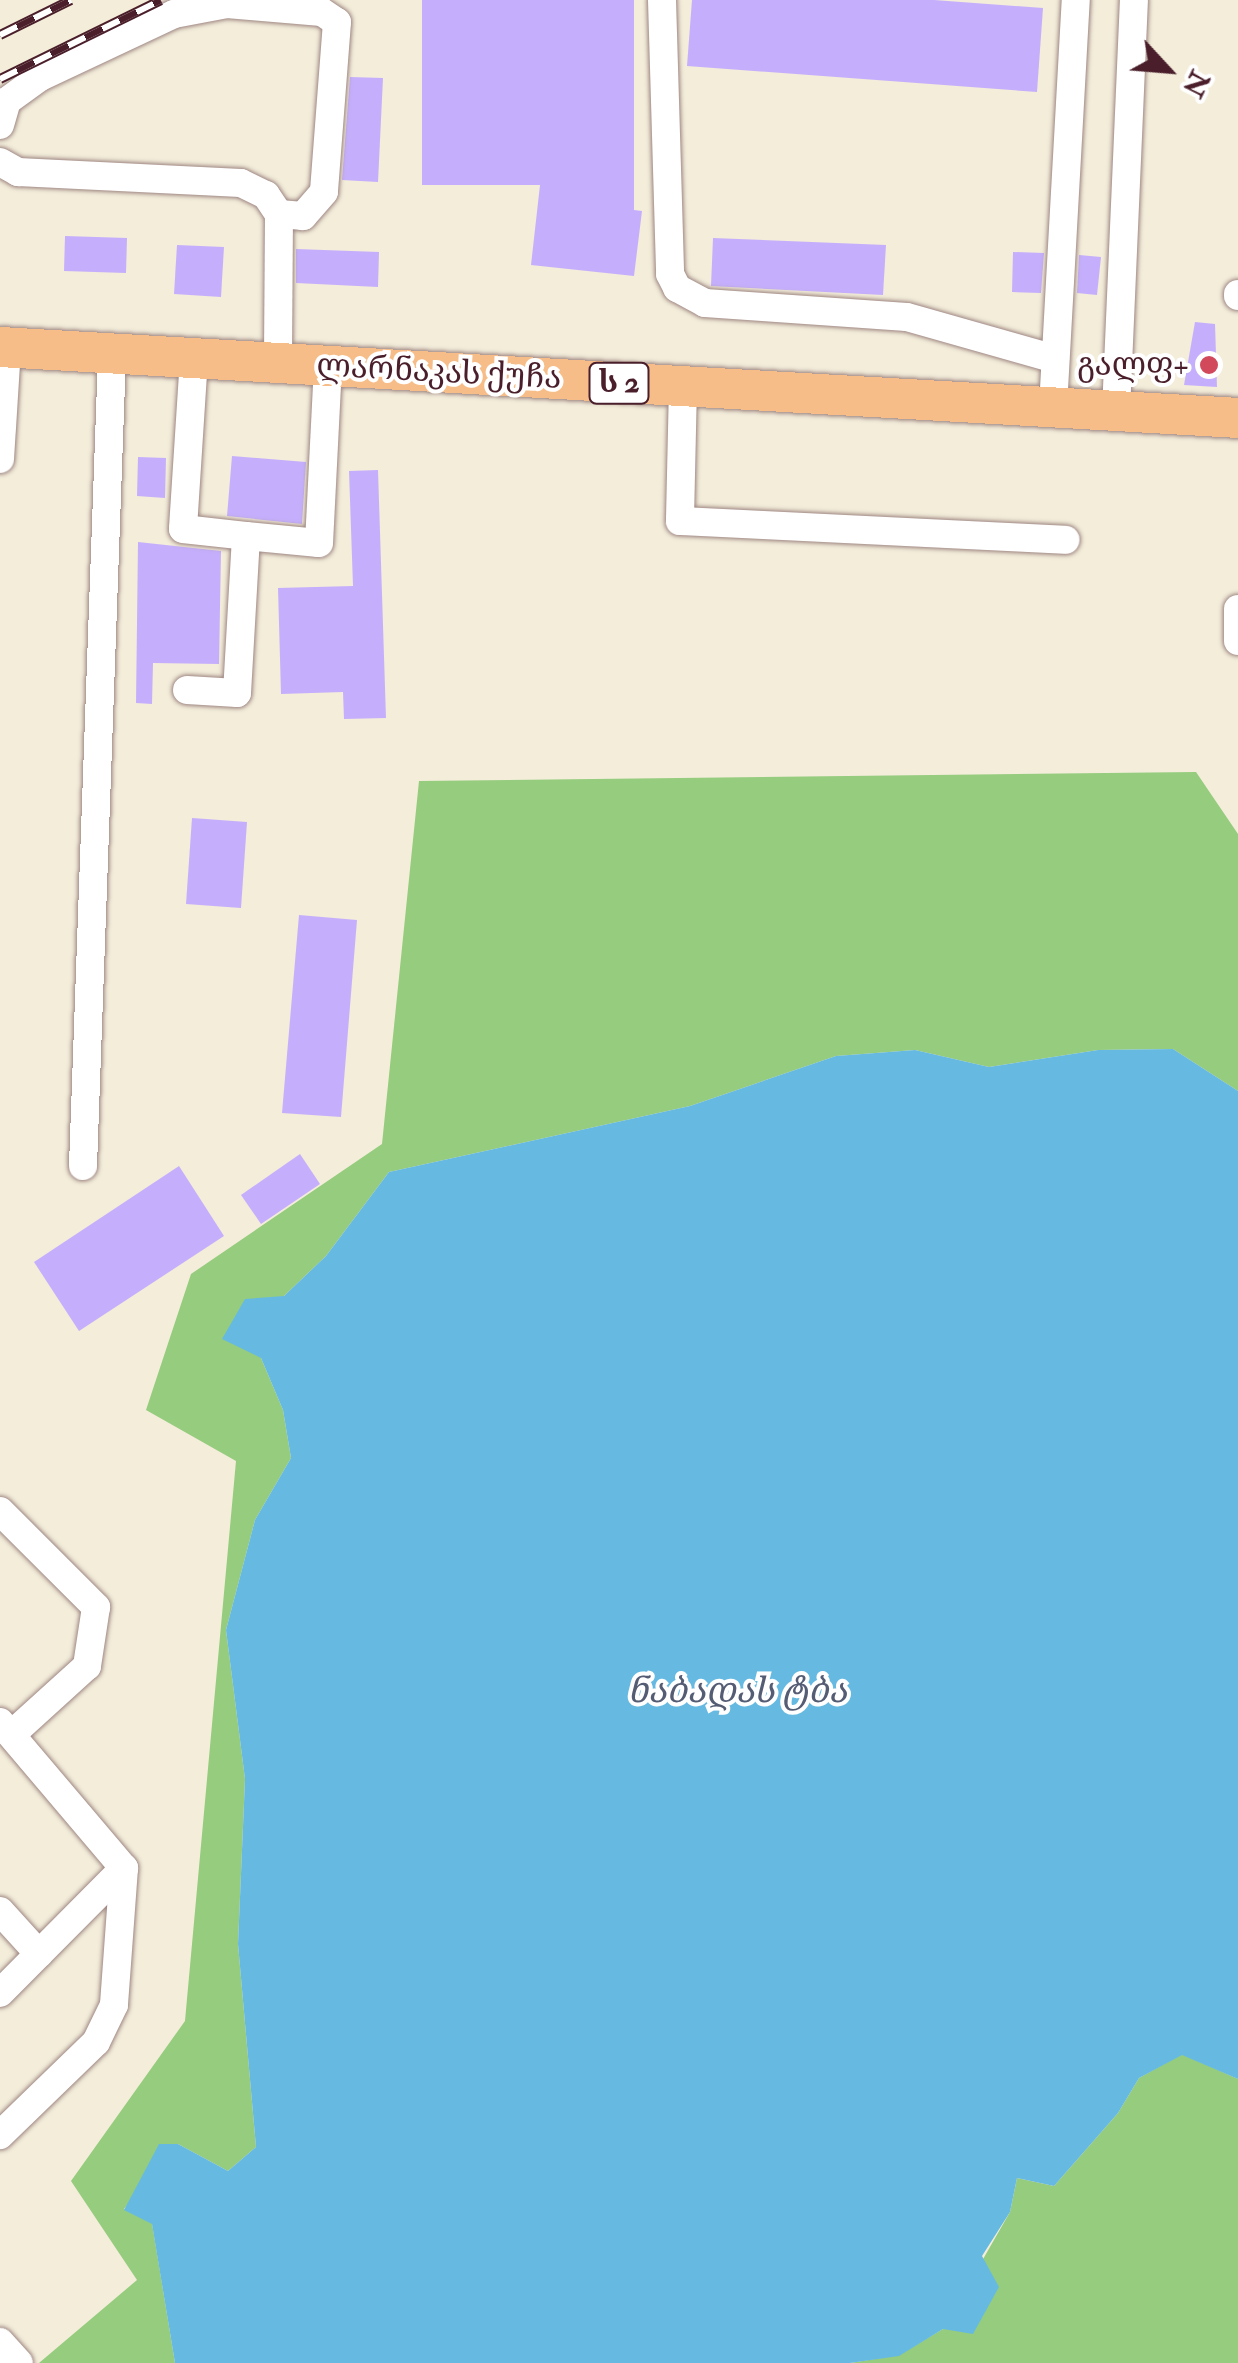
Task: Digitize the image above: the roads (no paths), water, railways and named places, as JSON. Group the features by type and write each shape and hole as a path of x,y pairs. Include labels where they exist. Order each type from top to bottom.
{"highway":[{"name":"ლარნაკას ქუჩა","path":"3,347 1238,418"}],"street":[{"path":"662,0 670,274 677,288 705,303 906,318 1055,359"},
{"path":"1053,407 1076,0"},
{"path":"1116,411 1134,0"},
{"path":"0,125 7,102 40,77 174,14 228,4 322,12 337,22 324,192 303,216 279,214"},
{"path":"0,166 241,183 266,195 279,214 278,363"},
{"path":"0,459 3,347"},
{"path":"83,1166 112,354"},
{"path":"194,358 182,528 319,543 328,366"},
{"path":"683,386 680,521 1066,540"},
{"path":"186,690 237,693 246,536"},
{"path":"1238,609 1238,641"},
{"path":"0,1510 96,1607 86,1666 6,1728 124,1868 114,2005 96,2042 0,2135"},
{"path":"0,1993 124,1868"},
{"path":"0,1911 39,1954"},
{"path":"0,2342 19,2363"}],"water":[{"name":"ნაბადას ტბა","path":"1173,1049 1238,1091 1238,2079 1182,2055 1139,2078 1118,2113 1054,2186 1017,2178 1010,2212 982,2256 999,2287 973,2334 943,2329 899,2356 850,2363 175,2363 152,2224 124,2210 159,2144 178,2144 228,2171 256,2147 238,1944 245,1779 226,1630 255,1520 291,1458 283,1410 261,1358 222,1339 245,1299 284,1296 326,1256 389,1172 690,1106 836,1056 915,1050 989,1067 1098,1050"}],"railway":[{"path":"0,35 71,0"},
{"path":"0,79 161,0"}],"place":[{"name":"გალფ+","path":"1209,365"}]}
